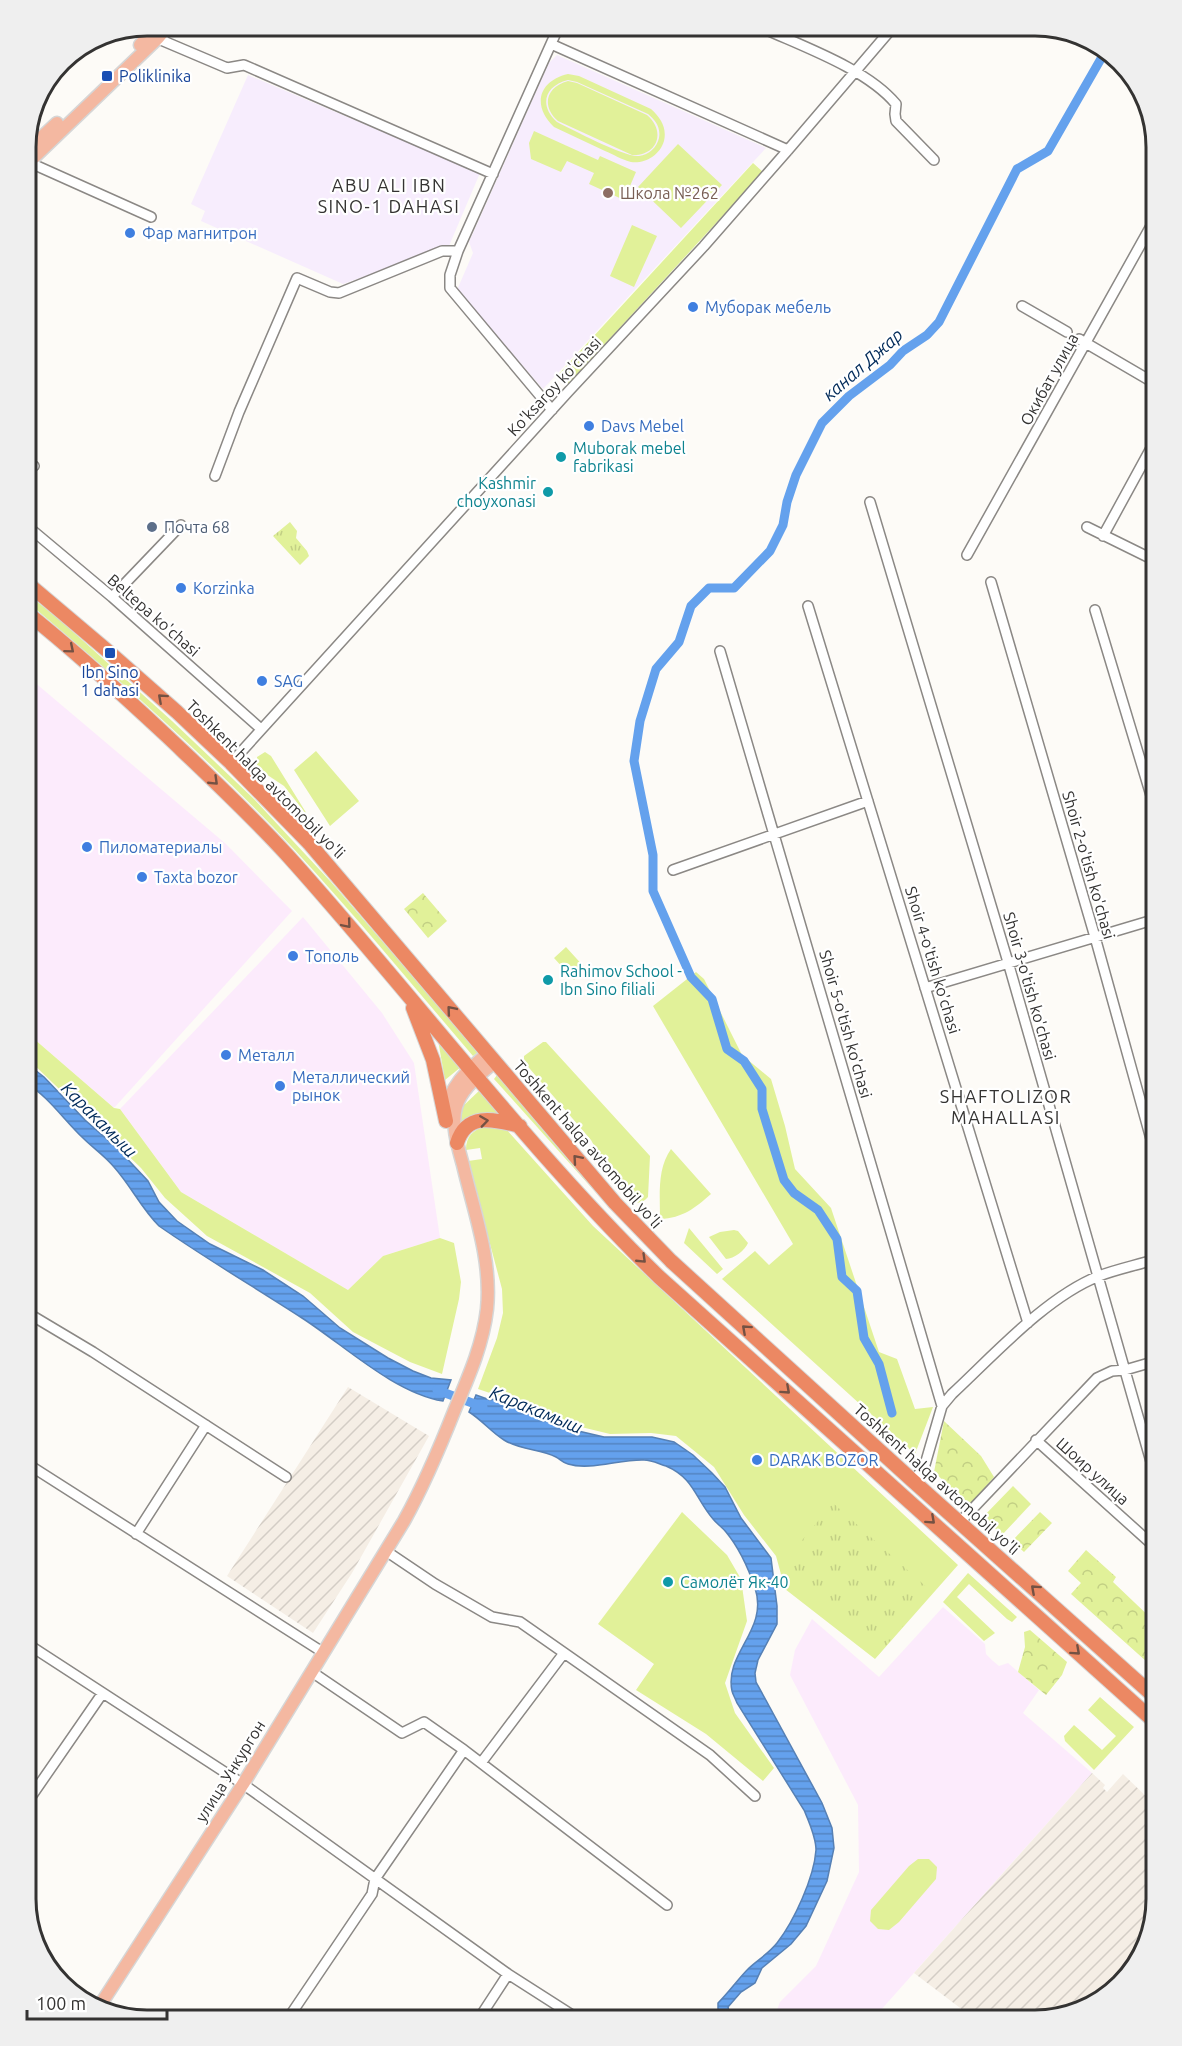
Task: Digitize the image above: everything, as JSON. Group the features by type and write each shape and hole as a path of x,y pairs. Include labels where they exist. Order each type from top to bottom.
{"highway":[{"name":"Toshkent halqa avtomobil yo'li","path":"36,590 110,653 231,763 332,869 615,1203 671,1261 1146,1689"},
{"path":"36,621 127,699 288,856 600,1218 668,1284 1146,1714"},
{"path":"408,995 433,1060 447,1121"},
{"path":"458,1143 460,1134 465,1128 481,1120 499,1120 520,1126"},
{"path":"600,1218 615,1203"},
{"path":"1096,1668 1108,1654"}],"main road":[{"path":"36,150 151,36"},
{"path":"467,1373 478,1328 481,1280 477,1247 447,1121 449,1098 461,1078 474,1072 491,1058"},
{"path":"467,1373 484,1326 488,1285 482,1243 454,1122 456,1107 474,1072"},
{"name":"улица Ункургон","path":"103,2001 243,1784 386,1551 443,1431 467,1373"}],"street":[{"path":"160,36 227,68 244,65 493,174"},
{"path":"552,410 450,288 450,275 458,251 555,36"},
{"path":"779,36 854,71 888,94 896,104 896,121 934,160"},
{"name":"Ko'ksaroy ko'chasi","path":"231,763 697,254 885,36"},
{"path":"551,44 788,150"},
{"path":"36,165 150,217"},
{"name":"Окибат улица","path":"967,555 1082,341 1146,234"},
{"path":"215,476 244,401 297,278 330,292 339,293 442,251 458,251"},
{"path":"1022,306 1067,332"},
{"path":"1082,341 1146,378"},
{"path":"1103,536 1146,457"},
{"name":"Shoir 3-o'tish ko'chasi","path":"870,502 1008,962 1146,1444"},
{"path":"112,597 180,525"},
{"path":"1087,527 1146,556"},
{"name":"Beltepa ko'chasi","path":"36,533 112,597 261,729"},
{"name":"Shoir 2-o'tish ko'chasi","path":"991,582 1095,937 1146,1121"},
{"name":"Shoir 4-o'tish ko'chasi","path":"808,606 1028,1323"},
{"path":"1095,610 1146,779"},
{"name":"Shoir 5-o'tish ko'chasi","path":"720,651 942,1406"},
{"path":"673,870 868,801"},
{"path":"925,988 1146,922"},
{"path":"913,1481 924,1468 942,1406 952,1394 1028,1323 1068,1292 1099,1276 1146,1262"},
{"path":"36,1318 93,1352 286,1477"},
{"name":"Шоир улица","path":"960,1522 1097,1378 1112,1371 1146,1364"},
{"path":"136,1534 206,1425"},
{"name":"Шоир улица","path":"1036,1440 1146,1539"},
{"path":"36,1469 324,1653"},
{"path":"386,1551 435,1584 492,1617 520,1622 710,1755 755,1796"},
{"path":"36,1650 243,1784 508,1974 564,2010"},
{"path":"481,1763 564,1653"},
{"path":"312,1672 402,1733 424,1722 667,1905"},
{"path":"36,1790 102,1694"},
{"path":"294,2010 372,1893 375,1879 464,1750"},
{"path":"485,2010 508,1974"}],"shaded area":[{"name":"Школа №262","path":"557,55 766,148 543,389 457,290 473,253 469,242 549,63"},
{"path":"248,75 480,173 449,246 343,284 201,221 205,211 191,204"},
{"name":"Taxta bozor","path":"36,683 226,844 292,911 114,1108 36,1041"},
{"name":"Металлический рынок","path":"303,917 382,1013 414,1063 440,1238 383,1256 348,1290 181,1192 120,1109"},
{"path":"348,1387 429,1436 352,1573 313,1633 227,1576"},
{"path":"943,1607 985,1644 986,1654 993,1661 999,1666 1008,1663 1039,1690 1023,1713 1092,1773 881,2010 777,2010 780,2002 816,1966 859,1872 858,1805 790,1675 795,1650 812,1619 879,1677"},
{"path":"1092,1773 1105,1785 1103,1788 1107,1792 1123,1774 1146,1796 1146,1899 1142,1928 1138,1941 1123,1967 1103,1987 1077,2002 1049,2009 963,2010 914,1973"}],"green space":[{"path":"568,74 579,76 651,109 664,128 665,136 662,146 647,160 631,162 554,127 543,111 541,95 550,82","holes":["568,80 648,114 655,121 659,130 659,138 654,147 639,156 623,153 557,122 551,116 546,103 549,92"]},
{"path":"568,81 647,115 656,128 657,135 653,147 641,154 632,155 558,121 549,109 548,98 555,88"},
{"path":"534,131 598,160 600,156 636,172 624,200 589,184 594,173 567,161 561,172 531,159 529,143"},
{"path":"678,144 722,185 681,228 638,187"},
{"path":"753,163 763,172 568,384 558,375"},
{"path":"632,225 657,236 634,287 610,276"},
{"path":"290,522 297,531 296,538 309,556 300,565 273,536"},
{"path":"36,601 172,721 254,799 331,882 478,1052 473,1056 324,883 244,797 90,655 36,609"},
{"path":"316,751 359,801 330,826 294,770"},
{"path":"265,752 271,756 310,819 284,786 263,772 257,765 257,757"},
{"path":"423,893 447,921 428,938 404,909"},
{"path":"566,947 586,969 574,980 554,958"},
{"path":"696,972 704,979 742,1055 771,1079 795,1169 831,1208 879,1352 897,1359 915,1409 933,1407 915,1454 722,1279 755,1251 769,1265 793,1244 653,1006"},
{"path":"438,1040 461,1067 445,1080"},
{"path":"36,1041 114,1108 120,1109 181,1192 348,1290 383,1256 440,1238 454,1243 461,1282 442,1374 410,1362 353,1332 310,1293 207,1236 165,1198 141,1168 36,1067"},
{"path":"546,1042 650,1156 648,1197 644,1201 629,1202 591,1140 524,1062 524,1056"},
{"path":"497,1075 598,1195 494,1079"},
{"path":"481,1089 499,1114 478,1114 460,1124 461,1108"},
{"path":"486,1126 506,1129 593,1226 958,1565 875,1659 785,1589 776,1556 744,1515 714,1467 676,1436 651,1433 610,1434 573,1425 556,1415 478,1389 497,1338 503,1313 502,1289 468,1161 482,1159 480,1148 466,1150 471,1134"},
{"path":"671,1149 711,1194 688,1211 675,1217 660,1219 661,1174"},
{"path":"689,1228 723,1269 717,1274 684,1243"},
{"path":"738,1231 748,1243 739,1254 726,1259 709,1237 720,1232"},
{"path":"944,1421 981,1456 994,1477 970,1505 934,1472"},
{"path":"1013,1486 1031,1504 1002,1535 983,1517"},
{"path":"833,1503 932,1592 878,1655 786,1574 794,1550"},
{"path":"682,1512 727,1555 741,1579 747,1621 725,1683 735,1713 774,1768 763,1781 706,1734 636,1690 654,1664 598,1624"},
{"path":"1040,1512 1052,1523 1024,1552 1012,1541"},
{"path":"1086,1550 1116,1577 1113,1582 1146,1613 1146,1661 1071,1594 1081,1583 1068,1571"},
{"path":"968,1573 1017,1617 1012,1622 1007,1619 969,1584 957,1597 995,1633 984,1641 943,1602"},
{"path":"1030,1630 1067,1662 1062,1675 1046,1695 1018,1672 1025,1647 1024,1632"},
{"path":"1100,1697 1134,1727 1094,1770 1065,1741 1064,1736 1074,1725 1102,1750 1116,1736 1088,1710"},
{"path":"918,1859 929,1859 937,1867 936,1879 899,1922 889,1930 878,1929 870,1921 871,1910 909,1866"}],"water":[{"path":"36,1071 118,1149 148,1181 159,1202 177,1221 210,1244 263,1270 303,1296 340,1328 388,1358 431,1378 451,1380 443,1401 406,1388 370,1367 302,1318 159,1226 110,1163 36,1090"},
{"path":"476,1395 490,1400 498,1398 525,1409 549,1415 574,1430 604,1437 652,1437 674,1442 693,1455 725,1487 741,1518 771,1558 777,1624 758,1660 755,1673 756,1682 822,1803 832,1828 834,1848 827,1881 806,1926 791,1944 762,1968 755,1983 741,1992 728,2007 729,2010 719,2010 718,2003 749,1968 774,1947 783,1934 807,1886 816,1850 814,1835 804,1810 737,1703 732,1691 731,1677 734,1665 752,1629 758,1603 749,1573 731,1538 707,1511 683,1476 675,1471 644,1460 595,1466 577,1466 566,1463 550,1454 510,1443 499,1437 469,1412"}],"waterway":[{"name":"канал Джар","path":"892,1413 879,1364 864,1338 857,1291 842,1277 837,1239 818,1210 794,1193 784,1180 762,1109 762,1089 744,1061 727,1049 712,999 691,977 653,891 653,855 634,761 640,721 656,669 679,642 691,606 709,588 734,588 770,551 783,525 787,502 796,475 822,423 849,396 890,365 903,351 927,335 939,322 1017,169 1048,151 1101,58"},
{"name":"Каракамыш","path":"437,1390 483,1407"}],"place":[{"name":"Poliklinika","path":"107,76"},
{"name":"Школа №262","path":"608,193"},
{"name":"Фар магнитрон","path":"130,233"},
{"name":"Муборак мебель","path":"693,307"},
{"name":"Davs Mebel","path":"589,426"},
{"name":"Muborak mebel fabrikasi","path":"561,457"},
{"name":"Kashmir choyxonasi","path":"548,492"},
{"name":"Почта 68","path":"152,527"},
{"name":"Korzinka","path":"181,588"},
{"name":"Ibn Sino 1 dahasi","path":"110,653"},
{"name":"SAG","path":"262,681"},
{"name":"Пиломатериалы","path":"87,847"},
{"name":"Taxta bozor","path":"142,877"},
{"name":"Тополь","path":"293,956"},
{"name":"Rahimov School - Ibn Sino filiali","path":"548,980"},
{"name":"Металл","path":"226,1055"},
{"name":"Металлический рынок","path":"280,1086"},
{"name":"DARAK BOZOR","path":"757,1460"},
{"name":"Самолёт Як-40","path":"668,1582"}],"district":[{"name":"ABU ALI IBN SINO-1 DAHASI","path":"389,196"},
{"name":"SHAFTOLIZOR MAHALLASI","path":"1006,1107"}]}
